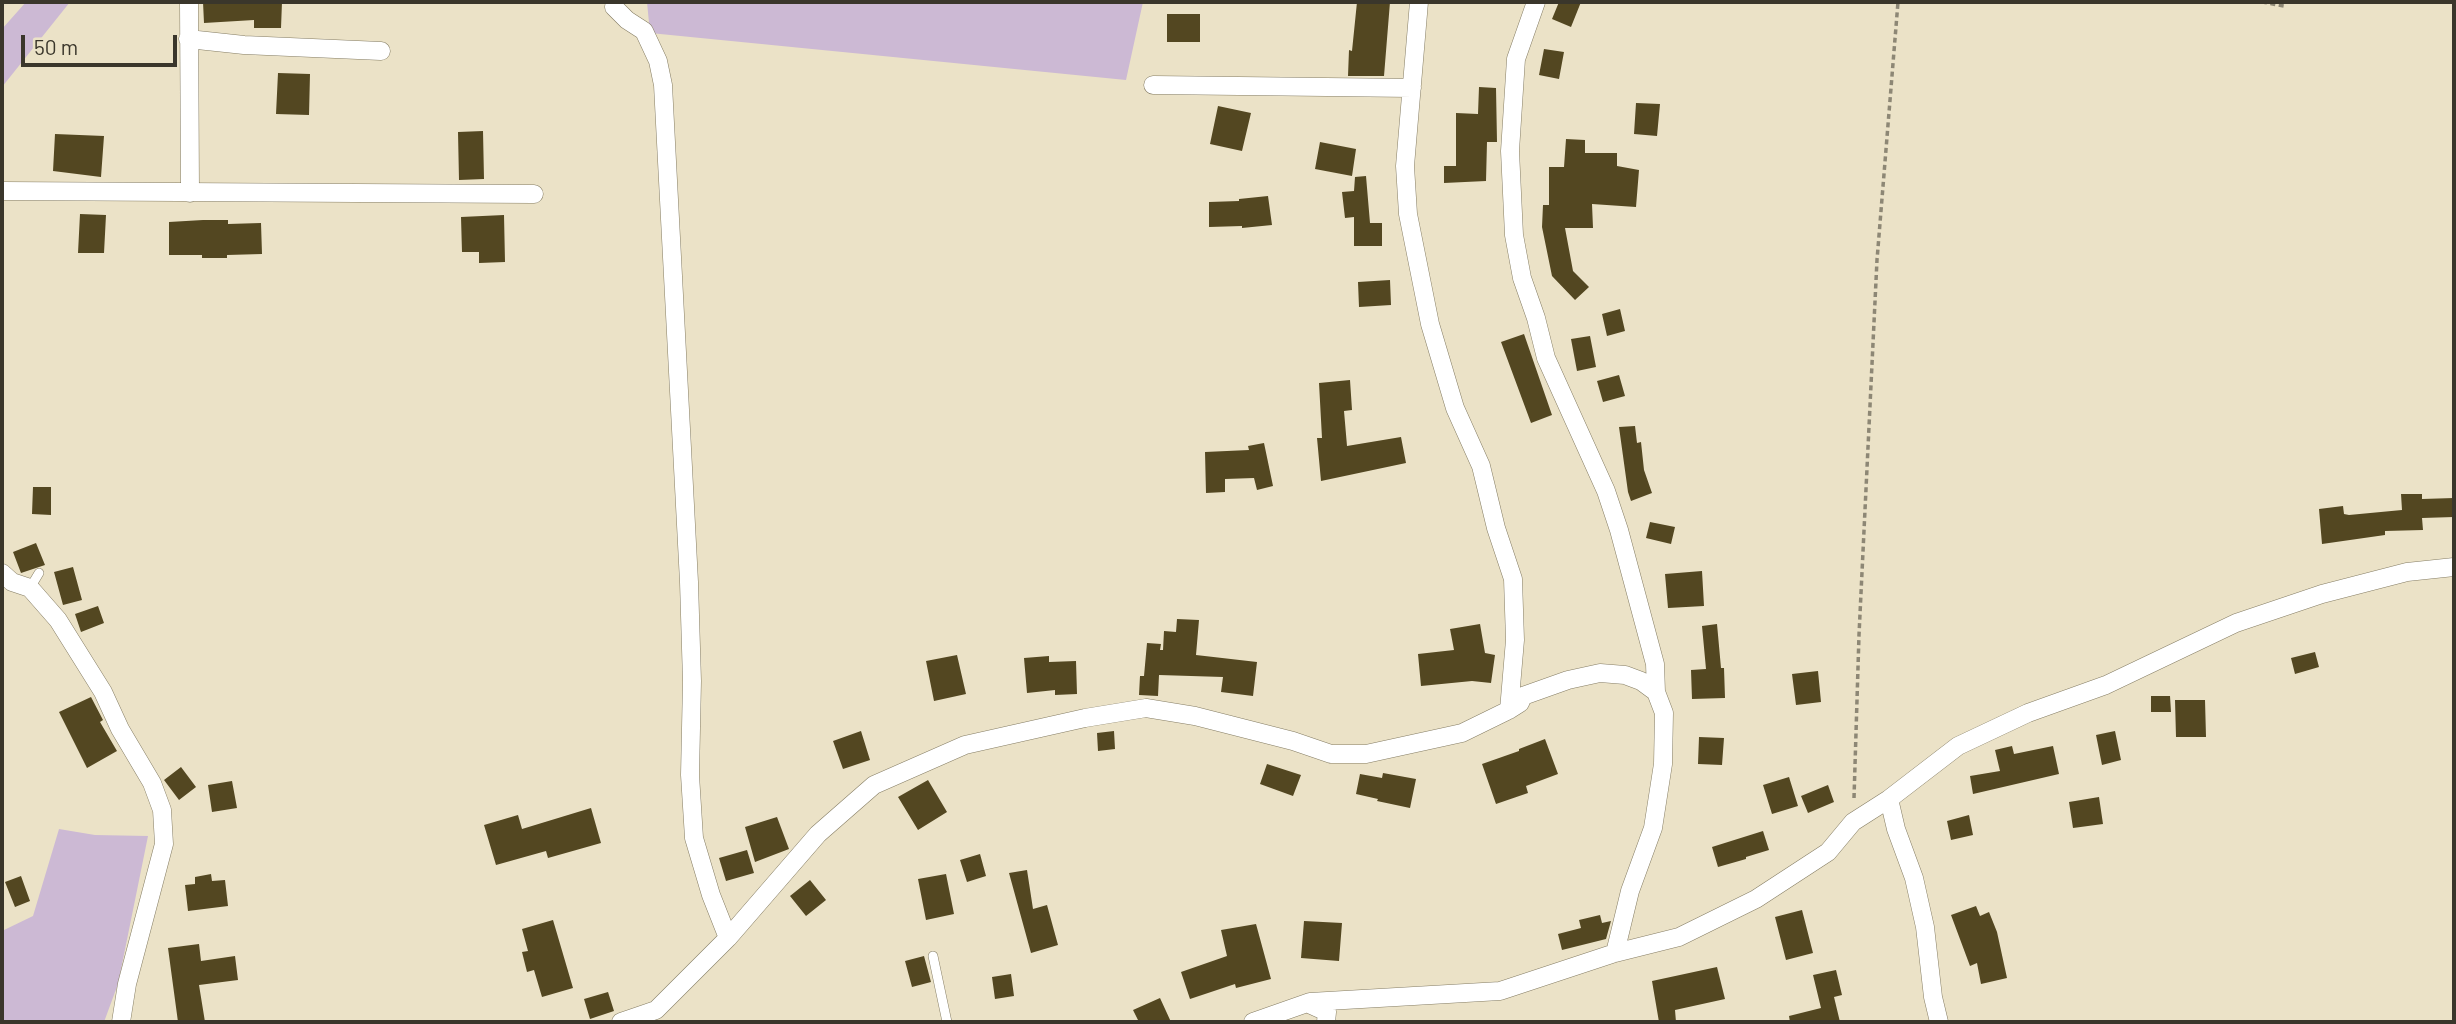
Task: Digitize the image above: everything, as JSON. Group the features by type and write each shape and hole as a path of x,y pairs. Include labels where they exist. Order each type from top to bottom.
{"street":[{"path":"189,2 190,193"},
{"path":"615,2 614,7 627,20 644,31 658,61 663,85 689,582 692,681 690,775 694,838 711,895 728,938"},
{"path":"1419,2 1405,166 1408,214 1430,324 1455,408 1481,466 1496,528 1514,579 1515,640 1509,710"},
{"path":"1536,2 1516,59 1510,151 1514,235 1522,278 1546,359 1606,491 1623,543 1656,664 1656,692 1664,713 1663,765 1653,828 1630,891 1615,953"},
{"path":"188,39 244,45 381,51"},
{"path":"1153,85 1412,89"},
{"path":"2,191 534,194"},
{"path":"1252,1022 1307,1003 1500,991 1615,953 1679,937 1756,899 1828,852 1853,821 1889,799 1958,746 2028,713 2106,685 2236,623 2322,594 2371,581 2407,572 2454,566"},
{"path":"2,573 12,582 34,580 103,692 120,729 152,783 162,810 164,844 127,984 121,1022"},
{"path":"621,1022 659,1016 818,834 874,785 965,745 1085,718 1146,708 1195,716 1293,741 1331,754 1366,754 1462,733 1509,710 1520,703 1523,696 1539,689 1600,673 1625,675 1641,681 1656,692"},
{"path":"1889,799 1896,829 1914,878 1925,927 1933,997 1939,1022"},
{"path":"1307,1003 1327,1012 1326,1022"}],"lane":[{"path":"933,956 947,1022"}],"path":[{"path":"1853,821 1859,622 1877,260 1898,2"},
{"path":"2262,2 2284,6"}],"shaded area":[{"path":"26,2 70,2 2,87 2,29"},
{"path":"647,2 1143,2 1126,80 650,33"},
{"path":"59,829 95,835 148,836 118,984 104,1022 2,1022 2,931 33,916"}],"building":[{"path":"203,2 282,2 281,28 254,28 254,20 204,23"},
{"path":"1357,2 1390,2 1384,76 1348,76 1349,50 1352,51"},
{"path":"1559,2 1581,2 1571,27 1552,19"},
{"path":"1167,14 1200,14 1200,42 1167,42"},
{"path":"1544,49 1564,52 1559,79 1539,75"},
{"path":"278,73 310,74 309,115 276,114"},
{"path":"1479,87 1496,88 1497,142 1487,142 1486,181 1444,183 1444,166 1456,166 1456,113 1478,114"},
{"path":"1636,103 1660,104 1657,136 1634,134"},
{"path":"1218,106 1251,113 1242,151 1210,144"},
{"path":"483,131 484,179 459,180 458,132"},
{"path":"55,134 104,136 101,177 53,171"},
{"path":"1566,139 1585,140 1585,153 1617,153 1617,166 1639,170 1636,207 1592,204 1593,228 1565,228 1573,271 1589,287 1575,300 1552,276 1542,227 1543,205 1549,205 1549,167 1564,167"},
{"path":"1320,142 1356,149 1352,176 1315,169"},
{"path":"1366,176 1370,223 1382,223 1382,246 1354,246 1354,217 1345,218 1342,192 1354,191 1355,177"},
{"path":"1268,196 1272,225 1209,227 1209,202"},
{"path":"80,214 106,215 104,253 78,253"},
{"path":"504,215 505,262 479,263 479,252 462,252 461,217"},
{"path":"228,220 228,224 261,223 262,254 227,255 227,258 169,255 169,222"},
{"path":"1390,280 1391,305 1359,307 1358,282"},
{"path":"1620,309 1625,331 1607,336 1602,314"},
{"path":"1524,334 1552,415 1531,423 1501,342"},
{"path":"1590,336 1596,367 1577,371 1571,339"},
{"path":"1619,375 1625,396 1603,402 1597,381"},
{"path":"1350,380 1352,410 1344,411 1347,446 1401,437 1406,463 1321,481 1317,438 1322,438 1319,383"},
{"path":"1635,426 1637,443 1641,442 1644,470 1652,493 1631,501 1619,427"},
{"path":"1264,443 1273,486 1257,490 1254,478 1225,479 1225,492 1206,493 1205,452 1249,450 1248,446"},
{"path":"33,487 51,487 51,515 32,514"},
{"path":"2401,494 2422,494 2422,499 2454,498 2454,517 2422,518 2423,530 2385,531 2385,535 2322,544 2319,509 2343,506 2344,514 2349,515 2402,510"},
{"path":"1650,522 1675,527 1671,544 1646,538"},
{"path":"36,543 45,565 21,573 13,552"},
{"path":"73,567 82,600 63,605 54,572"},
{"path":"1702,571 1704,606 1668,608 1665,574"},
{"path":"98,606 104,623 81,632 75,614"},
{"path":"1177,619 1199,620 1196,655 1257,662 1253,696 1221,692 1223,677 1159,675 1158,696 1139,695 1147,643 1161,644 1160,650 1163,650 1164,631 1176,632"},
{"path":"1480,624 1485,653 1495,655 1491,683 1472,681 1421,686 1418,654 1454,650 1450,629"},
{"path":"1717,624 1721,668 1724,668 1725,698 1692,699 1691,670 1706,669 1702,626"},
{"path":"2315,652 2319,667 2295,674 2291,658"},
{"path":"957,655 966,694 934,701 926,661"},
{"path":"1049,656 1049,662 1076,661 1077,694 1055,695 1055,690 1027,693 1024,658"},
{"path":"1818,671 1821,702 1796,705 1792,674"},
{"path":"2151,696 2170,696 2171,712 2151,712"},
{"path":"91,697 103,720 100,722 117,751 87,768 59,712"},
{"path":"2175,700 2205,700 2206,737 2176,737"},
{"path":"861,731 870,760 843,769 833,741"},
{"path":"1114,731 1115,749 1098,751 1097,733"},
{"path":"2115,731 2121,760 2102,765 2096,735"},
{"path":"1699,737 1724,738 1722,765 1698,764"},
{"path":"1545,739 1558,774 1526,786 1528,793 1496,804 1482,764"},
{"path":"2012,746 2014,754 2053,746 2059,774 1973,794 1970,776 2000,771 1995,750"},
{"path":"1267,764 1301,775 1293,796 1260,784"},
{"path":"181,767 196,787 179,800 164,780"},
{"path":"1383,773 1416,779 1410,808 1356,794 1360,774 1382,778"},
{"path":"1789,777 1798,806 1772,814 1763,785"},
{"path":"928,780 947,812 918,830 898,797"},
{"path":"232,781 237,808 212,812 208,785"},
{"path":"1828,785 1834,802 1808,813 1801,796"},
{"path":"2099,797 2103,824 2073,828 2069,802"},
{"path":"591,808 601,843 548,858 546,851 496,865 484,825 518,815 522,829"},
{"path":"1969,815 1973,835 1951,840 1947,821"},
{"path":"777,817 789,849 755,862 745,827"},
{"path":"1763,831 1769,850 1718,867 1712,847"},
{"path":"747,850 754,873 726,881 719,858"},
{"path":"980,854 986,876 967,882 960,860"},
{"path":"1027,870 1033,909 1047,905 1058,945 1031,953 1009,873"},
{"path":"211,874 212,881 225,880 228,906 188,911 185,885 195,884 195,877"},
{"path":"946,874 954,914 926,920 918,879"},
{"path":"21,876 30,901 15,907 5,882"},
{"path":"810,880 826,900 806,916 790,896"},
{"path":"1976,906 1980,916 1989,912 1997,932 2007,978 1981,984 1977,963 1970,966 1951,915"},
{"path":"1802,910 1813,953 1786,960 1775,917"},
{"path":"1600,915 1602,923 1611,921 1606,939 1562,950 1558,934 1581,928 1579,920"},
{"path":"553,920 573,988 542,997 534,970 527,972 522,952 528,951 522,929"},
{"path":"1304,921 1342,923 1339,961 1301,958"},
{"path":"1256,924 1271,979 1236,988 1235,984 1190,999 1181,972 1227,956 1221,930"},
{"path":"199,944 201,961 235,956 238,980 199,985 205,1022 178,1022 168,948"},
{"path":"924,956 931,982 912,987 905,961"},
{"path":"1717,967 1725,999 1675,1010 1676,1022 1659,1022 1652,981"},
{"path":"1836,970 1842,995 1834,997 1840,1022 1790,1022 1789,1016 1821,1008 1813,975"},
{"path":"1011,974 1014,996 995,999 992,977"},
{"path":"608,992 614,1011 590,1019 584,999"},
{"path":"1160,998 1171,1022 1139,1022 1133,1010"}]}
